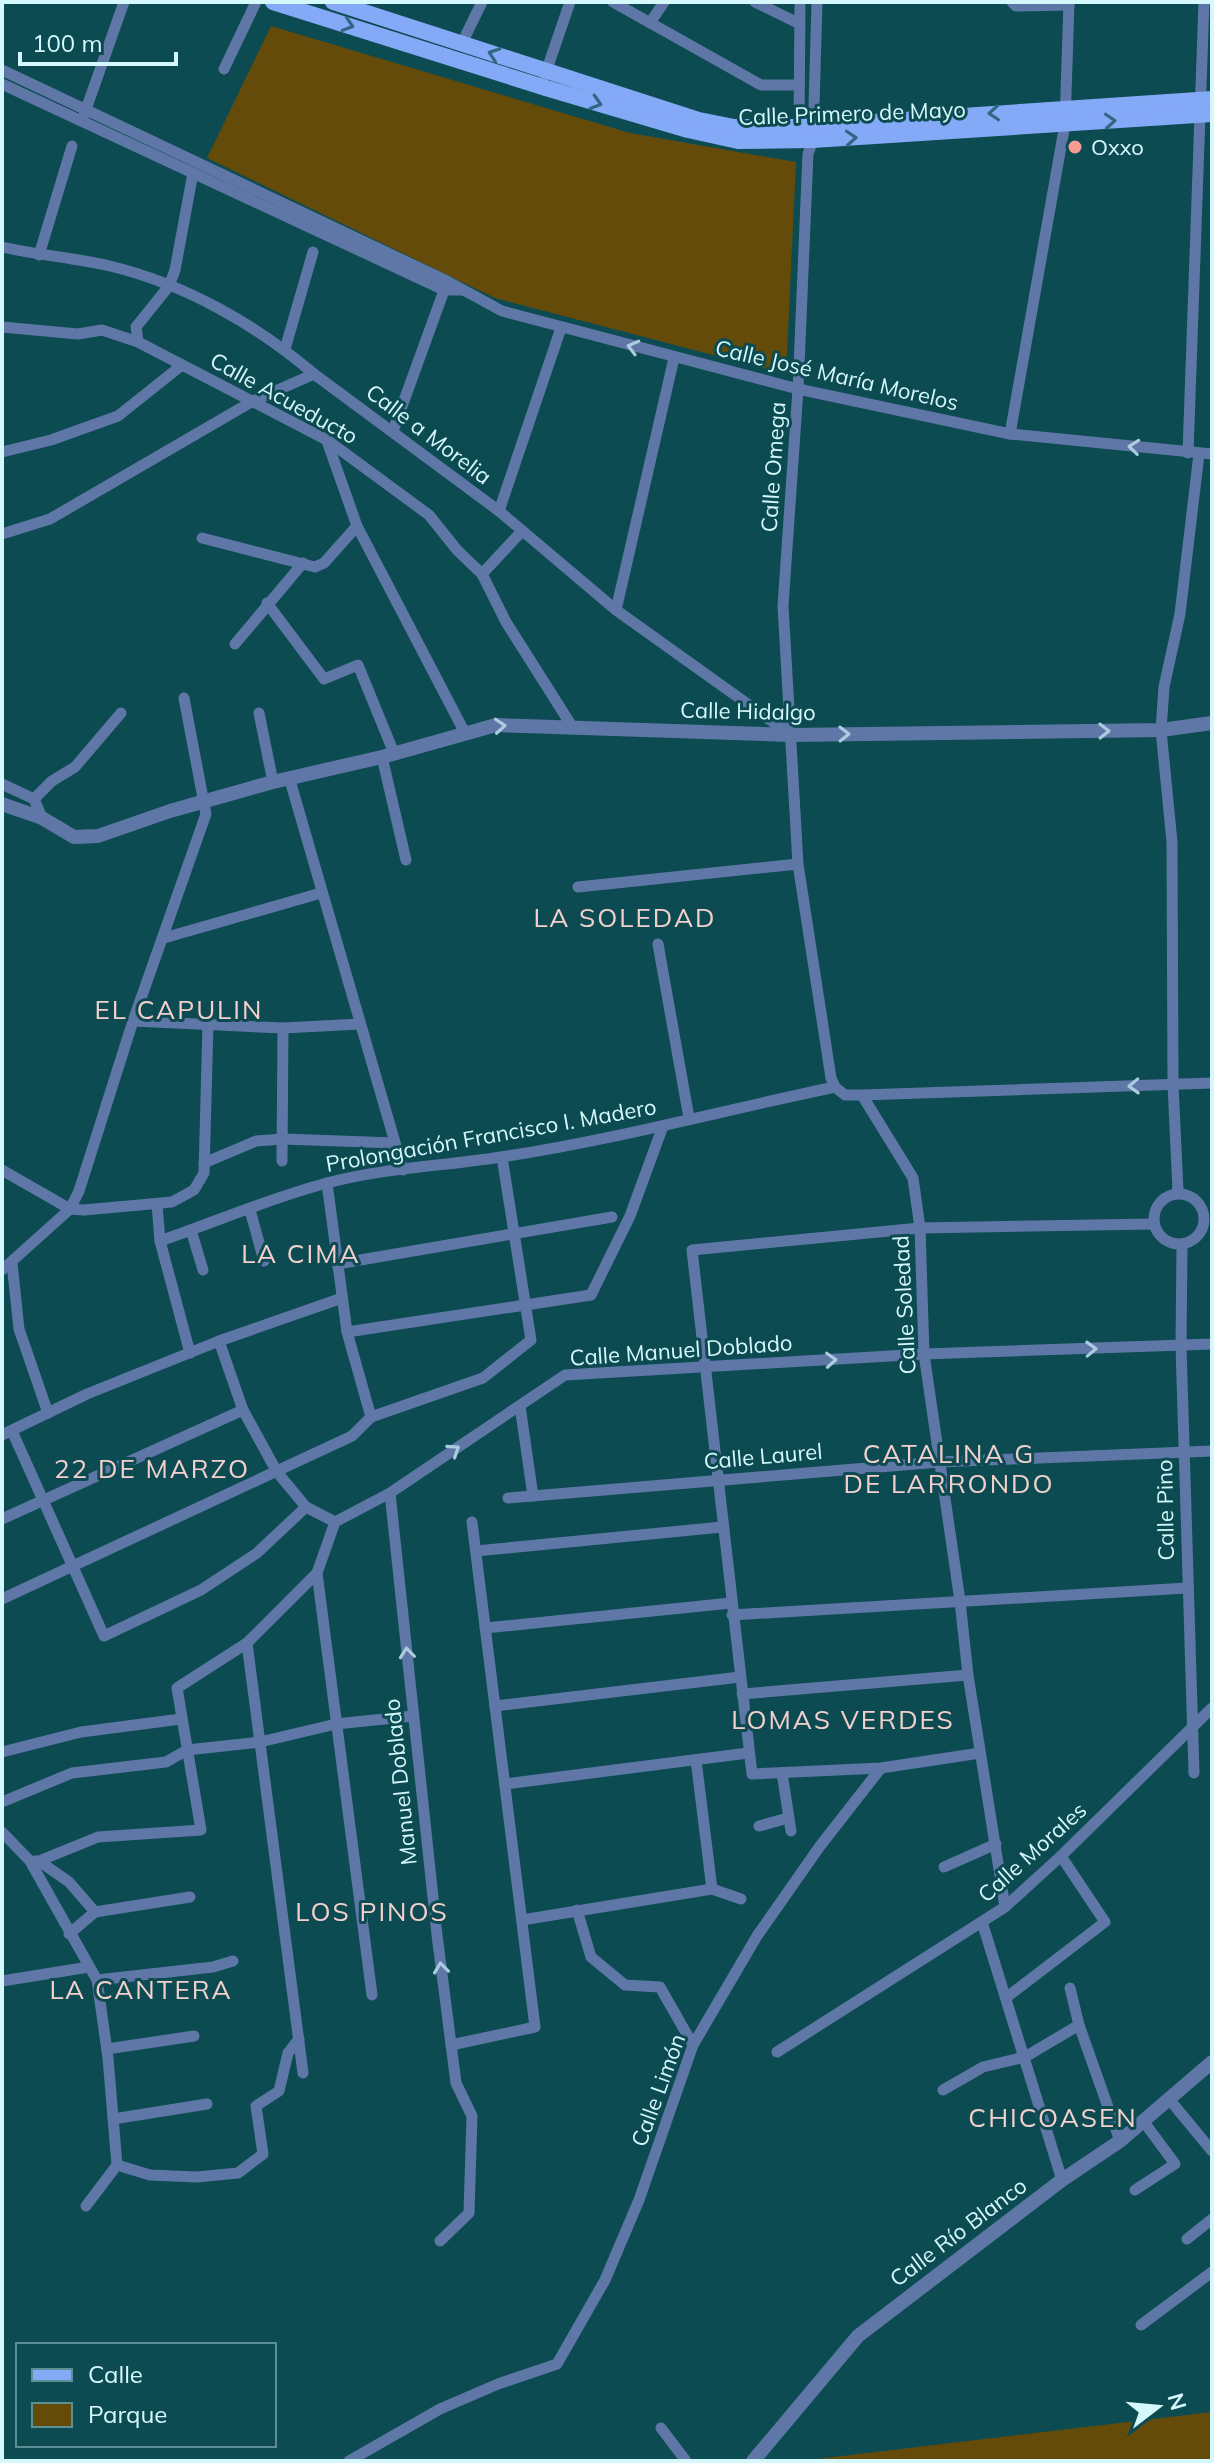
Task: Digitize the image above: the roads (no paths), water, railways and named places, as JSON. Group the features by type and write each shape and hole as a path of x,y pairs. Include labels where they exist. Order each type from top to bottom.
{"main road":[{"name":"Calle Primero de Mayo","path":"273,2 699,120 807,137 1206,107"},
{"name":"Calle Primero de Mayo","path":"333,2 368,8 462,43 546,80"}],"street":[{"path":"84,115 124,2"},
{"path":"224,69 256,2"},
{"path":"462,43 482,2"},
{"path":"546,80 570,2"},
{"path":"613,2 761,85 799,85"},
{"path":"650,23 664,2"},
{"path":"755,2 800,24"},
{"name":"Calle Omega","path":"800,2 799,85 807,137"},
{"name":"Calle Omega","path":"792,735 783,606 798,389 807,137 817,2"},
{"path":"1010,434 1065,116 1069,4 1016,6 1012,2"},
{"path":"1178,1191 1173,1085 1172,842 1161,730 1164,687 1180,614 1200,454 1206,107 1204,2"},
{"name":"Calle José María Morelos","path":"2,70 193,173 446,286 464,290 502,311 798,389 1010,434 1200,454"},
{"name":"Calle José María Morelos","path":"2,84 84,115 446,286"},
{"path":"39,255 72,146"},
{"path":"138,342 136,327 169,286 175,270 193,173"},
{"name":"Calle a Morelia","path":"2,247 111,266 169,286 224,312 285,349 314,374 499,511 616,610 792,735"},
{"path":"285,349 313,252"},
{"path":"393,431 446,286"},
{"name":"Calle Acueducto","path":"2,327 78,334 102,330 138,342 327,440 429,515 457,550 482,574 506,622 573,728"},
{"path":"499,511 561,328"},
{"path":"616,610 674,358"},
{"path":"2,452 51,440 118,416 182,365"},
{"path":"2,534 50,519 253,401 314,374"},
{"path":"327,440 357,526 465,733"},
{"path":"202,538 315,567 324,563 357,526"},
{"path":"482,574 522,531"},
{"path":"235,644 303,563"},
{"path":"267,603 324,679 358,665 388,755 406,860"},
{"path":"48,1413 19,1329 7,1267 70,1209 79,1191 133,1021 206,814 184,698"},
{"path":"34,799 52,781 75,767 121,713"},
{"path":"259,713 273,782"},
{"name":"Calle Hidalgo","path":"2,804 42,818 74,837 98,836 289,777 388,755 496,725 792,735 1161,730 1212,723"},
{"path":"792,735 798,864 835,1087 845,1095 862,1095 1212,1083"},
{"path":"289,777 403,1170"},
{"path":"2,784 34,799 42,818"},
{"path":"578,887 798,864"},
{"path":"164,938 321,893"},
{"path":"658,944 689,1118"},
{"path":"133,1021 283,1028 360,1024"},
{"path":"2,1170 70,1209 172,1202 194,1190 204,1173 208,1024"},
{"path":"282,1161 283,1028"},
{"name":"Prolongación Francisco I. Madero","path":"160,1241 327,1183 502,1157 663,1126 835,1087"},
{"name":"Calle Soledad","path":"862,1095 913,1178 920,1228 924,1354 968,1675 1005,1907"},
{"path":"347,1332 591,1295 630,1216 663,1126"},
{"path":"204,1163 256,1141 395,1143"},
{"path":"2,1599 352,1436 371,1417 483,1378 531,1340 502,1157"},
{"path":"327,1183 347,1332 371,1417"},
{"path":"1178,1191 1198,1199 1209,1219 1199,1237 1182,1245 1163,1240 1153,1224 1158,1202 1178,1191"},
{"path":"157,1204 160,1241 190,1353"},
{"path":"250,1210 264,1261"},
{"path":"337,1264 612,1217"},
{"path":"980,1753 881,1768 752,1774 692,1250 920,1228 1153,1224"},
{"path":"191,1230 203,1270"},
{"name":"Calle Pino","path":"1182,1245 1181,1346 1194,1773"},
{"path":"309,1508 257,1553 201,1590 104,1636 7,1433 87,1394 219,1341 342,1298"},
{"path":"219,1341 243,1410 277,1472 309,1508 332,1521 317,1573 372,1995"},
{"name":"Calle Manuel Doblado","path":"332,1521 390,1493 565,1375 924,1354 1212,1344"},
{"path":"520,1406 533,1496"},
{"path":"2,1519 243,1410"},
{"name":"Calle Laurel","path":"508,1498 939,1462 1212,1451"},
{"name":"Manuel Doblado","path":"390,1493 456,2083 472,2116 469,2213 440,2241"},
{"path":"451,2045 535,2027 472,1522"},
{"path":"476,1551 722,1527"},
{"path":"34,1861 98,1837 201,1830 177,1688 247,1643 317,1573"},
{"path":"485,1628 732,1609 960,1601 1187,1588"},
{"path":"247,1643 303,2073"},
{"path":"742,1694 968,1675"},
{"path":"495,1706 740,1677"},
{"name":"Calle Morales","path":"777,2052 1005,1907 1212,1708"},
{"path":"2,1802 72,1773 166,1762 187,1750 260,1742 336,1724 413,1716"},
{"path":"2,1752 81,1732 181,1719"},
{"path":"505,1784 748,1753"},
{"path":"696,1760 712,1889"},
{"name":"Calle Limón","path":"349,2461 440,2409 498,2384 557,2364 605,2280 639,2200 693,2045 757,1936 820,1846 881,1768"},
{"path":"759,1826 790,1824 782,1773"},
{"path":"2,1832 34,1861 69,1882 95,1912"},
{"path":"944,1867 996,1844"},
{"path":"1007,1997 1105,1922 1061,1856"},
{"path":"34,1861 69,1934 97,1980 107,2049 117,2165 86,2206"},
{"path":"522,1920 712,1889 741,1899"},
{"path":"69,1934 95,1912 190,1897"},
{"path":"577,1910 591,1957 625,1985 660,1987 693,2045"},
{"path":"982,1922 1062,2180"},
{"path":"97,1980 213,1967 233,1961"},
{"path":"2,1981 89,1967"},
{"path":"1070,1988 1079,2025 1120,2141"},
{"path":"943,2090 983,2067 1025,2057 1079,2025"},
{"path":"107,2049 194,2036"},
{"path":"117,2165 150,2175 197,2177 238,2173 263,2154 256,2106 279,2091 288,2053 299,2039"},
{"name":"Calle Río Blanco","path":"753,2461 858,2336 1062,2180 1120,2141 1212,2062"},
{"path":"1169,2099 1212,2151"},
{"path":"113,2119 207,2104"},
{"path":"1135,2190 1175,2164 1144,2122"},
{"path":"1187,2239 1212,2219"},
{"path":"1141,2325 1212,2272"},
{"path":"661,2428 686,2461"}],"place":[{"name":"Oxxo","path":"1075,147"}],"district":[{"name":"LA SOLEDAD","path":"625,917"},
{"name":"EL CAPULIN","path":"179,1009"},
{"name":"LA CIMA","path":"301,1253"},
{"name":"22 DE MARZO","path":"152,1468"},
{"name":"CATALINA G DE LARRONDO","path":"949,1468"},
{"name":"LOMAS VERDES","path":"843,1719"},
{"name":"LOS PINOS","path":"372,1911"},
{"name":"LA CANTERA","path":"141,1989"},
{"name":"CHICOASEN","path":"1053,2117"}]}
